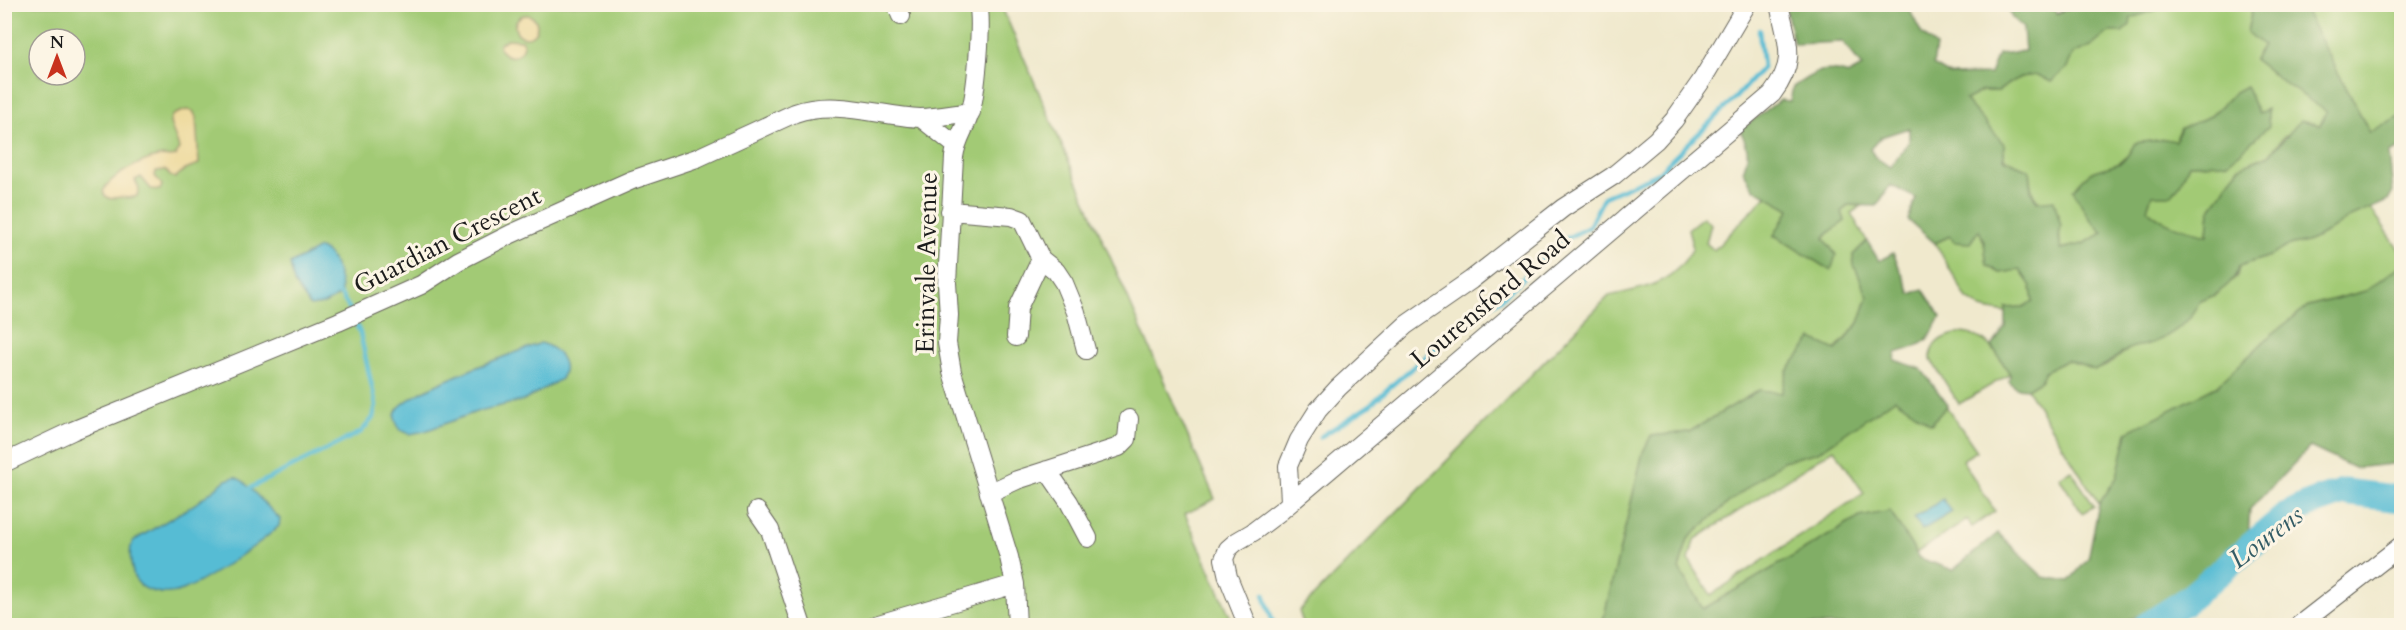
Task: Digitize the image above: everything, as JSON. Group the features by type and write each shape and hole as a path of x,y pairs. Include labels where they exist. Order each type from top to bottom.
{"street":[{"name":"Erinvale Avenue","path":"978,4 981,22 975,89 971,112 955,146 950,211 947,283 949,315 946,343 948,357 1010,557 1018,624"},
{"path":"1290,501 1288,466 1299,440 1318,410 1338,388 1406,325 1471,280 1563,208 1613,176 1656,140 1674,120 1702,80 1747,4"},
{"name":"Lourensford Road","path":"1248,626 1228,577 1224,559 1228,549 1290,501 1772,94 1784,78 1788,67 1788,44 1779,4"},
{"name":"Guardian Crescent","path":"4,463 72,431 338,322 420,285 458,261 511,234 633,180 697,158 795,113 807,109 824,108 921,118 971,112"},
{"path":"921,118 955,146"},
{"path":"950,211 1018,218 1025,225 1041,259 1056,271 1064,283 1076,312 1086,350"},
{"path":"1016,337 1018,308 1041,259"},
{"path":"989,492 1017,480 1119,447 1127,439 1129,419"},
{"path":"1047,470 1058,483 1088,538"},
{"path":"757,511 770,530 802,626"},
{"path":"2298,626 2402,545"},
{"path":"872,626 1015,584"}],"green space":[{"path":"2253,4 2263,45 2254,59 2290,87 2327,111 2320,125 2284,136 2269,155 2239,167 2210,211 2208,235 2192,232 2154,215 2147,209 2152,195 2180,184 2189,164 2228,163 2267,109 2258,114 2246,86 2235,92 2211,116 2181,128 2175,142 2135,143 2127,157 2118,164 2092,172 2089,218 2104,233 2083,244 2060,249 2059,214 2035,198 2029,170 2004,159 2003,144 1965,100 1982,91 1998,91 2020,77 2066,69 2073,54 2129,18 2164,5"},
{"path":"2302,4 2370,133 2401,116 2402,147 2389,153 2393,192 2388,201 2348,218 2326,233 2239,266 2229,284 2218,293 2199,302 2185,323 2161,339 2131,348 2095,370 2067,360 2045,371 2040,381 2027,389 2016,388 2009,381 2010,374 1992,346 2006,326 2006,308 2023,307 2033,301 2031,286 2020,270 2000,273 1987,265 1984,242 1979,230 1970,243 1954,242 1950,236 1935,243 1908,220 1916,198 1890,185 1877,206 1848,205 1842,212 1845,221 1824,238 1836,255 1831,271 1774,235 1790,209 1754,189 1743,171 1747,160 1747,150 1740,130 1780,100 1790,101 1793,87 1814,74 1832,70 1849,74 1862,67 1843,42 1794,44 1785,5 1815,5 1816,8 1835,9 1836,5 1907,5 1922,34 1936,46 1933,65 1950,75 1990,74 1998,54 2025,51 2023,28 2012,18 2006,5 2056,5 2054,8 2056,14 2075,5 2164,5 2131,18 2130,25 2122,32 2109,32 2093,45 2073,54 2066,69 2051,82 2038,75 2020,77 1998,91 1982,91 1965,100 2004,144 2004,159 2029,170 2031,191 2037,202 2054,200 2061,226 2059,237 2061,249 2083,244 2103,233 2089,218 2073,190 2085,177 2091,172 2119,164 2126,158 2135,143 2165,139 2175,141 2181,128 2211,116 2235,92 2246,86 2258,114 2267,109 2269,126 2228,163 2189,164 2172,195 2152,195 2147,209 2153,215 2175,226 2208,235 2210,211 2240,167 2269,155 2301,120 2320,125 2327,112 2254,59 2263,45 2247,32 2253,5","holes":["1909,128 1909,142 1890,167 1875,157 1870,149 1881,137"]},
{"path":"4,5 1001,5 1215,499 1185,514 1234,625 5,625"},
{"path":"2302,5 2401,5 2401,116 2371,134"},
{"path":"1767,195 1790,209 1774,236 1824,239 1845,221 1842,212 1848,205 1862,206 1851,213 1867,241 1853,255 1854,265 1868,296 1859,323 1835,350 1787,371 1782,393 1759,390 1689,432 1651,436 1643,452 1602,625 1304,626 1299,611 1609,296 1647,287 1676,270 1693,248 1688,229 1703,217 1711,224 1706,243 1714,250"},
{"path":"2370,207 2401,252 2401,265 2366,291 2308,306 2271,335 2216,387 2128,432 2117,477 2099,504 2027,389 2040,381 2045,371 2068,360 2095,370 2106,366 2132,347 2146,345 2199,302 2215,295 2237,276 2239,266 2270,256 2287,246 2307,242"},
{"path":"1979,230 1984,242 1987,265 2000,273 2020,270 2031,286 2033,301 2024,307 2006,308 2006,313 1981,308 1967,299 1935,243 1950,236"},
{"path":"1867,241 1879,261 1893,253 1911,294 1923,289 1941,317 1924,342 1896,353 1895,360 1921,369 1948,405 1931,424 1895,399 1818,452 1783,461 1729,502 1688,539 1679,569 1703,609 1860,517 1890,511 1919,558 1953,570 1998,533 2043,577 2069,581 2088,559 2099,504 2117,477 2127,432 2216,387 2271,335 2308,306 2366,291 2401,265 2401,463 2354,468 2310,447 2250,509 2248,538 2197,580 2153,610 2115,625 1602,625 1643,452 1651,436 1689,432 1759,390 1782,393 1787,371 1812,339 1836,350 1859,323 1868,297 1854,265 1853,255"},
{"path":"1962,333 1986,342 2010,374 1959,404 1931,360 1931,353 1940,340"},
{"path":"1895,398 1931,424 1946,406 1977,451 1962,460 1995,511 1972,527 1967,520 1916,553 1890,512 1860,517 1703,609 1679,569 1688,539 1729,502 1783,461 1818,452","holes":["1834,449 1864,493 1711,595 1689,560 1694,540"]},
{"path":"2071,470 2094,506 2082,513 2059,477"}],"sand":[{"path":"526,15 534,18 537,26 534,34 526,37 518,34 515,26 518,18"},
{"path":"507,39 521,40 524,46 516,56 509,56 499,48 500,44"},
{"path":"186,110 193,111 196,117 199,164 185,169 175,178 170,176 166,170 156,171 155,176 162,185 160,190 151,189 141,177 135,180 139,188 137,196 111,199 105,196 103,191 107,185 127,170 157,157 176,156 179,148 170,123 171,117"}],"water":[{"path":"319,248 333,261 340,282 341,295 324,304 310,306 294,283 290,264"},
{"path":"541,343 552,348 561,357 564,373 561,379 525,400 479,411 425,431 410,434 400,430 395,414 404,403 439,383"},
{"path":"235,477 243,481 280,519 279,526 233,561 183,590 163,593 142,587 134,576 132,568 130,554 133,541 195,504 226,480"},
{"path":"1943,499 1952,512 1922,530 1914,518"}],"waterway":[{"path":"1320,437 1369,406 1444,341 1480,312 1501,299 1563,240 1589,227 1604,197 1657,174 1735,98 1763,67 1759,30"},
{"path":"341,295 351,311"},
{"path":"250,488 361,432 373,418 376,405 357,326"},
{"name":"Lourens","path":"2146,626 2186,601 2287,515 2307,505 2343,492 2402,499"},
{"path":"1264,594 1274,626"}]}
